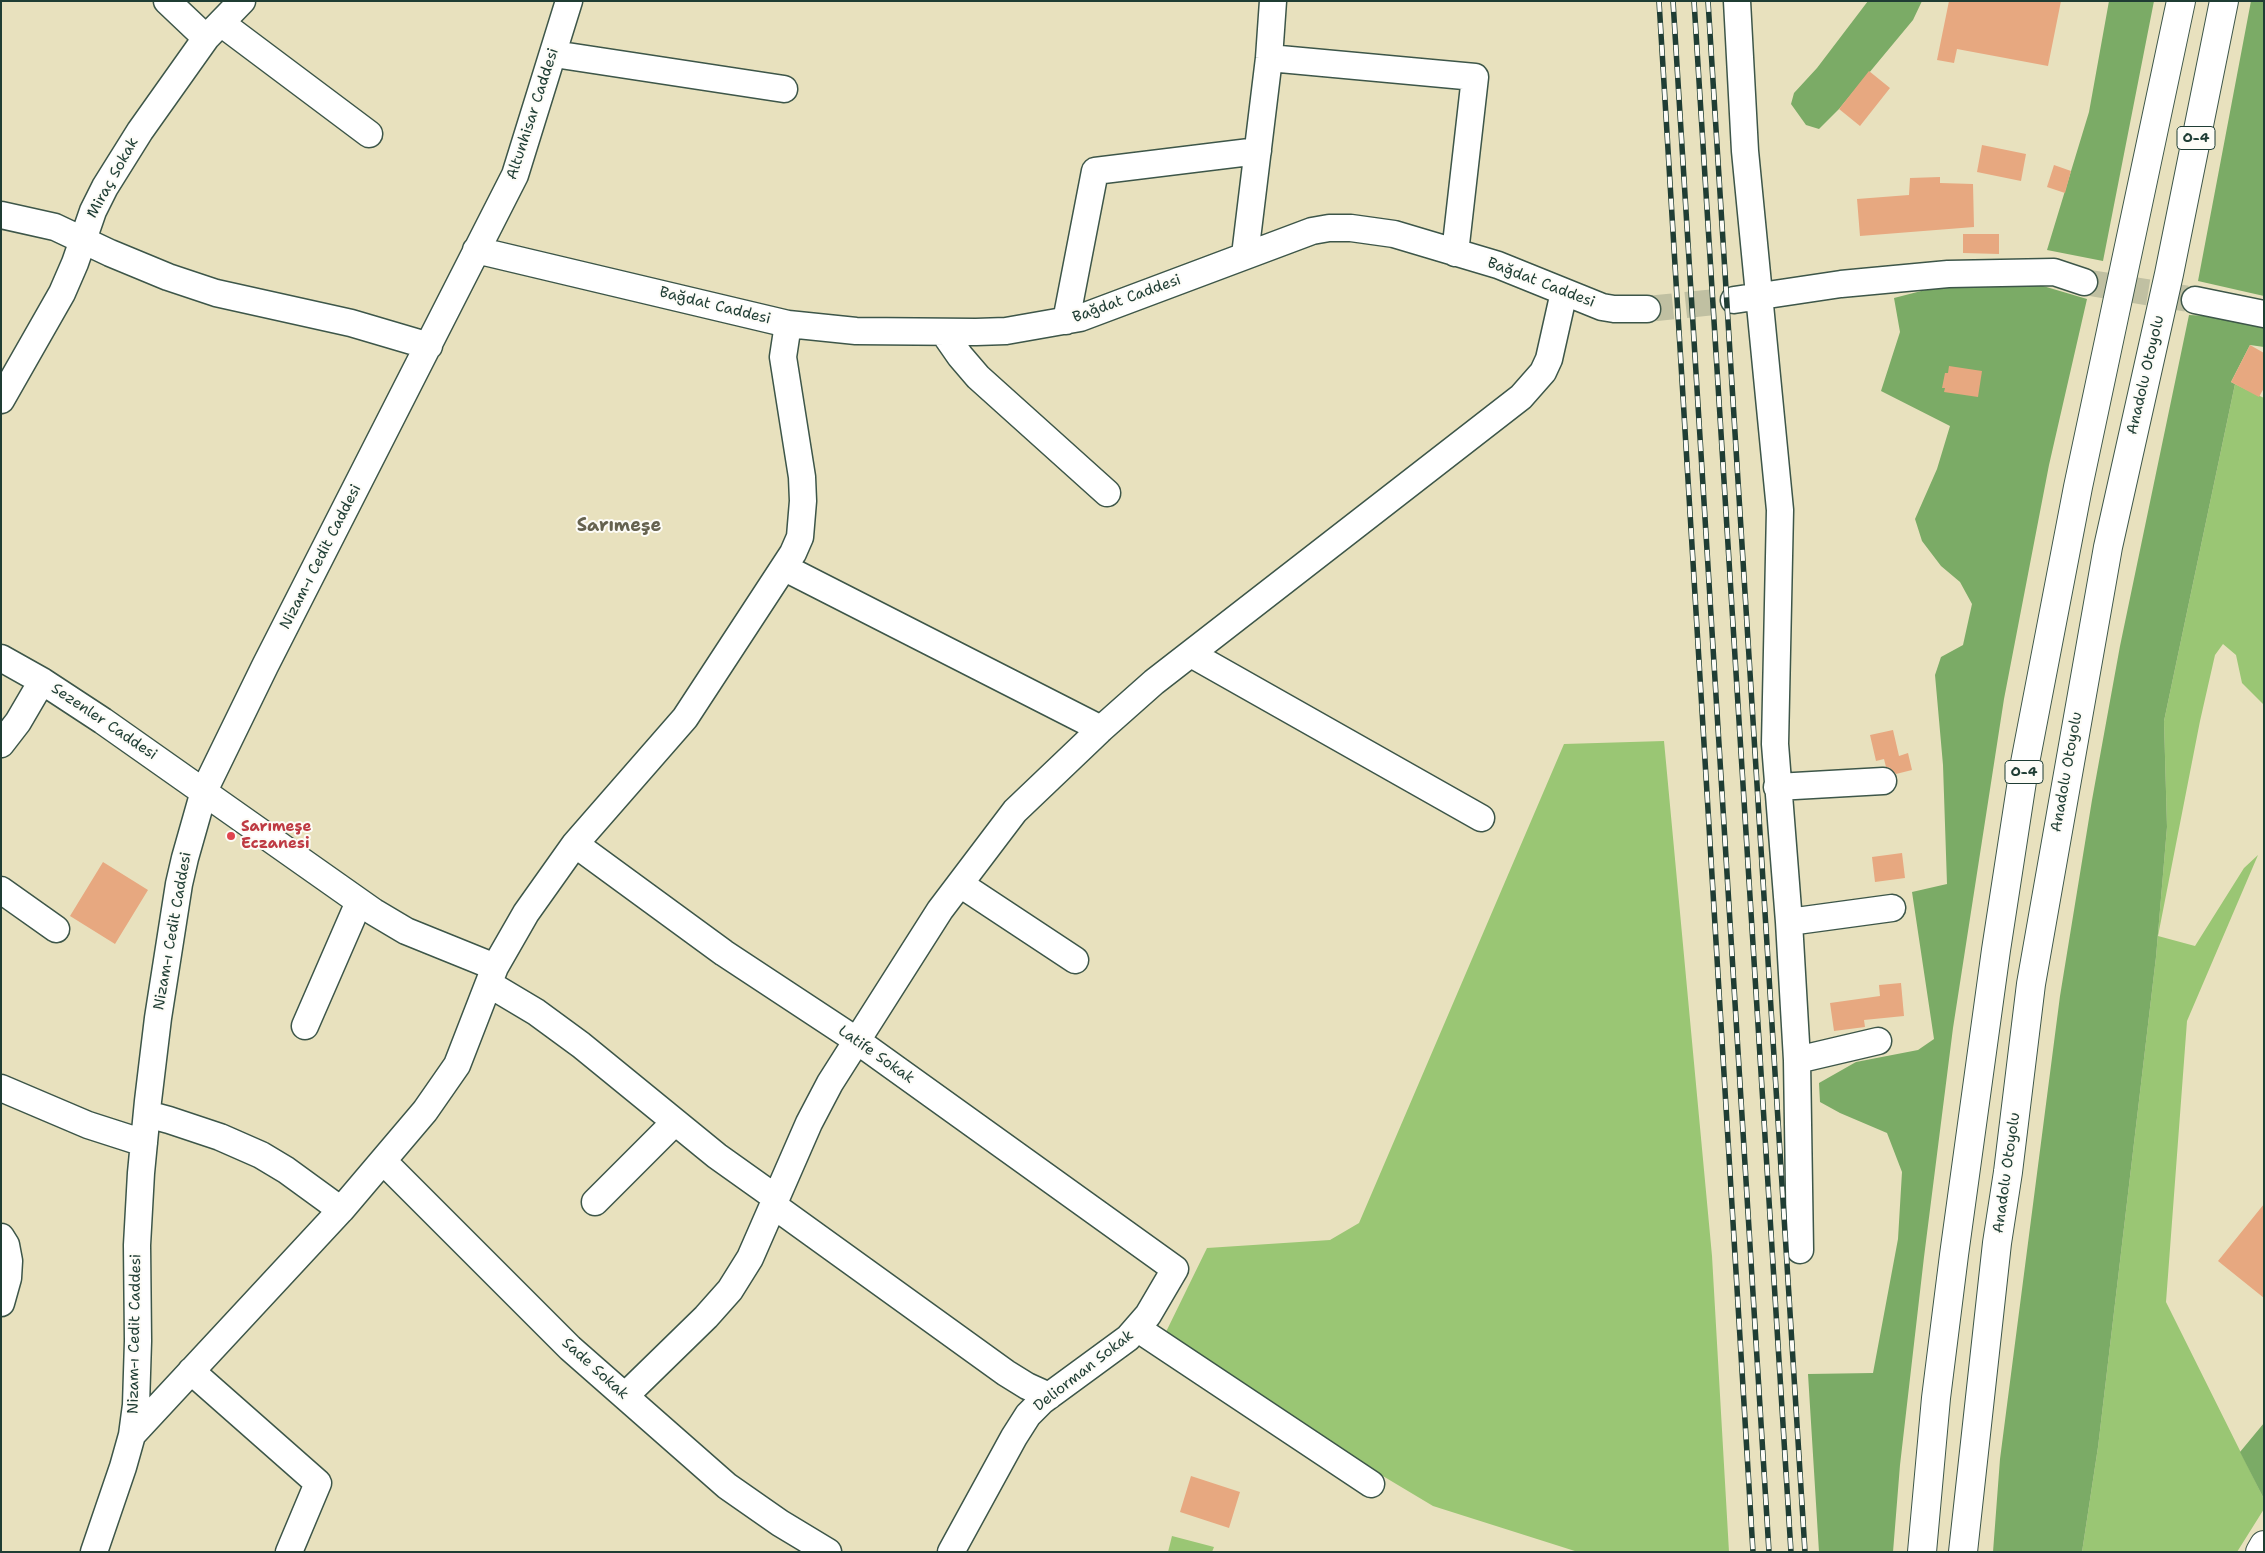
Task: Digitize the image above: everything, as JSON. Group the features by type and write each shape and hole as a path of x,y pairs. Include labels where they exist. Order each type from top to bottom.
{"highway":[{"name":"O-4","path":"1922,1552 1936,1398 1953,1264 1996,950 2024,768 2078,487 2181,1"},
{"name":"Anadolu Otoyolu","path":"1963,1552 1997,1242 2040,928 2108,547 2169,274 2224,1"},
{"path":"2260,1552 2264,1545"}],"street":[{"path":"168,1 369,134"},
{"name":"Miraç Sokak","path":"1,400 62,293 75,263 93,211 105,187 140,131 214,31 242,1"},
{"name":"Altunhisar Caddesi","path":"476,250 515,175 569,1"},
{"path":"1245,255 1270,58 1273,1"},
{"path":"1737,1 1745,152 1780,510 1775,744 1777,787 1790,922 1797,1060 1800,1250"},
{"path":"554,54 784,89"},
{"path":"1270,58 1475,77 1455,252"},
{"path":"1066,321 1095,171 1258,151"},
{"path":"1,215 55,227 168,277 216,293 351,323 429,346"},
{"name":"Bağdat Caddesi","path":"476,250 788,324 856,331 944,333 1006,331 1066,321 1108,309 1245,255 1312,231 1329,228 1351,228 1394,234 1498,265 1602,307 1647,309"},
{"name":"Nizam-ı Cedit Caddesi","path":"94,1552 132,1435 136,1406 138,1341 137,1245 147,1114 158,1018 179,884 204,792 265,666 429,346 476,250"},
{"path":"1734,300 1841,284 1948,274 2054,272 2084,282"},
{"path":"625,1396 713,1310 730,1290 750,1258 809,1123 856,1040 940,910 1027,798 1101,728 1191,654 1521,397 1533,385 1549,359 1564,292"},
{"path":"2195,300 2264,314"},
{"path":"132,1435 341,1210 426,1111 457,1065 492,976 526,913 575,844 685,718 785,568 800,537 803,501 799,458 783,357 788,324"},
{"path":"944,333 978,377 1107,493"},
{"path":"785,568 1101,728"},
{"path":"1191,654 1481,818"},
{"name":"Sezenler Caddesi","path":"1,658 42,681 204,792 359,902 406,931 492,976 581,1045 674,1123 775,1202 1006,1373 1027,1386 1049,1396"},
{"path":"1,744 18,722 42,681"},
{"path":"1777,787 1883,781"},
{"name":"Latife Sokak","path":"575,844 724,954 856,1040 1175,1269"},
{"path":"960,884 1075,960"},
{"path":"1,890 56,929"},
{"path":"305,1026 359,902"},
{"path":"1790,922 1892,908"},
{"path":"1797,1060 1878,1041"},
{"path":"1,1088 88,1125 144,1143"},
{"path":"147,1114 220,1137 261,1155 286,1170 341,1210"},
{"path":"596,1202 674,1123"},
{"name":"Sade Sokak","path":"384,1162 570,1348 727,1486 780,1524 828,1552"},
{"path":"1,1237 6,1245 9,1261 8,1278 1,1304"},
{"name":"Deliorman Sokak","path":"951,1552 1028,1415 1049,1396 1110,1353 1138,1329 1175,1269"},
{"path":"1138,1329 1371,1484"},
{"path":"191,1371 318,1483 289,1552"}],"green space":[{"path":"1868,1 1922,1 1913,20 1839,109 1819,129 1806,125 1791,104 1794,93 1817,68"},
{"path":"2109,1 2154,1 2103,261 2047,250 2089,112"},
{"path":"2251,1 2264,1 2264,296 2198,281"},
{"path":"1994,285 2043,286 2087,299 2049,465 2004,699 1953,1028 1900,1465 1893,1552 1819,1552 1808,1374 1873,1373 1898,1239 1902,1172 1887,1133 1840,1113 1820,1102 1819,1083 1856,1062 1918,1050 1934,1039 1912,892 1947,884 1943,765 1935,675 1941,657 1963,645 1972,604 1960,582 1941,566 1922,541 1915,519 1937,469 1950,426 1881,391 1900,332 1894,298 1929,289"},
{"path":"2189,315 2248,318 2264,323 2264,347 2250,345 2231,382 2235,384 2164,721 2167,827 2156,957 2098,1447 2082,1552 1993,1552 2000,1459 2060,996 2092,800 2120,646"},
{"path":"2235,384 2264,398 2264,705 2242,683 2236,655 2223,644 2215,655 2200,721 2158,936 2195,946 2244,868 2258,855 2187,1021 2166,1302 2264,1499 2264,1509 2237,1552 2082,1552 2098,1447 2156,957 2167,827 2164,721"},
{"path":"1664,741 1712,1256 1729,1552 1578,1552 1433,1506 1331,1445 1164,1336 1207,1248 1330,1240 1359,1223 1564,744"},
{"path":"2264,1423 2264,1499 2240,1452"},
{"path":"1172,1536 1214,1547 1212,1552 1168,1552"}],"building":[{"path":"1949,1 2061,1 2048,66 1957,49 1954,63 1937,60"},
{"path":"1869,71 1890,88 1860,126 1839,109"},
{"path":"1982,145 2026,154 2021,181 1977,172"},
{"path":"2054,165 2071,171 2065,193 2047,187"},
{"path":"1940,177 1940,183 1973,184 1974,227 1860,236 1857,199 1909,195 1910,178"},
{"path":"1963,234 1999,234 1999,254 1963,253"},
{"path":"2250,345 2264,353 2264,388 2259,397 2231,382"},
{"path":"1949,366 1982,371 1978,397 1944,392 1945,388 1942,388 1945,373 1948,373"},
{"path":"1893,730 1899,756 1908,753 1912,770 1896,774 1886,767 1884,759 1876,761 1870,735"},
{"path":"1902,853 1905,878 1875,882 1872,857"},
{"path":"103,862 148,890 115,944 70,916"},
{"path":"1901,983 1904,1016 1864,1020 1865,1027 1834,1031 1830,1003 1880,996 1879,985"},
{"path":"2264,1204 2264,1298 2218,1261"},
{"path":"1191,1476 1240,1492 1229,1528 1180,1512"}],"tunnel":[{"path":"2084,282 2195,300"},
{"path":"1647,309 1734,300"}],"railway":[{"path":"1659,1 1753,1552"},
{"path":"1673,1 1769,1552"},
{"path":"1694,1 1791,1552"},
{"path":"1708,1 1805,1552"}],"place":[{"name":"Sarımeşe Eczanesi","path":"231,836"}],"district":[{"name":"Sarımeşe","path":"619,526"}]}
